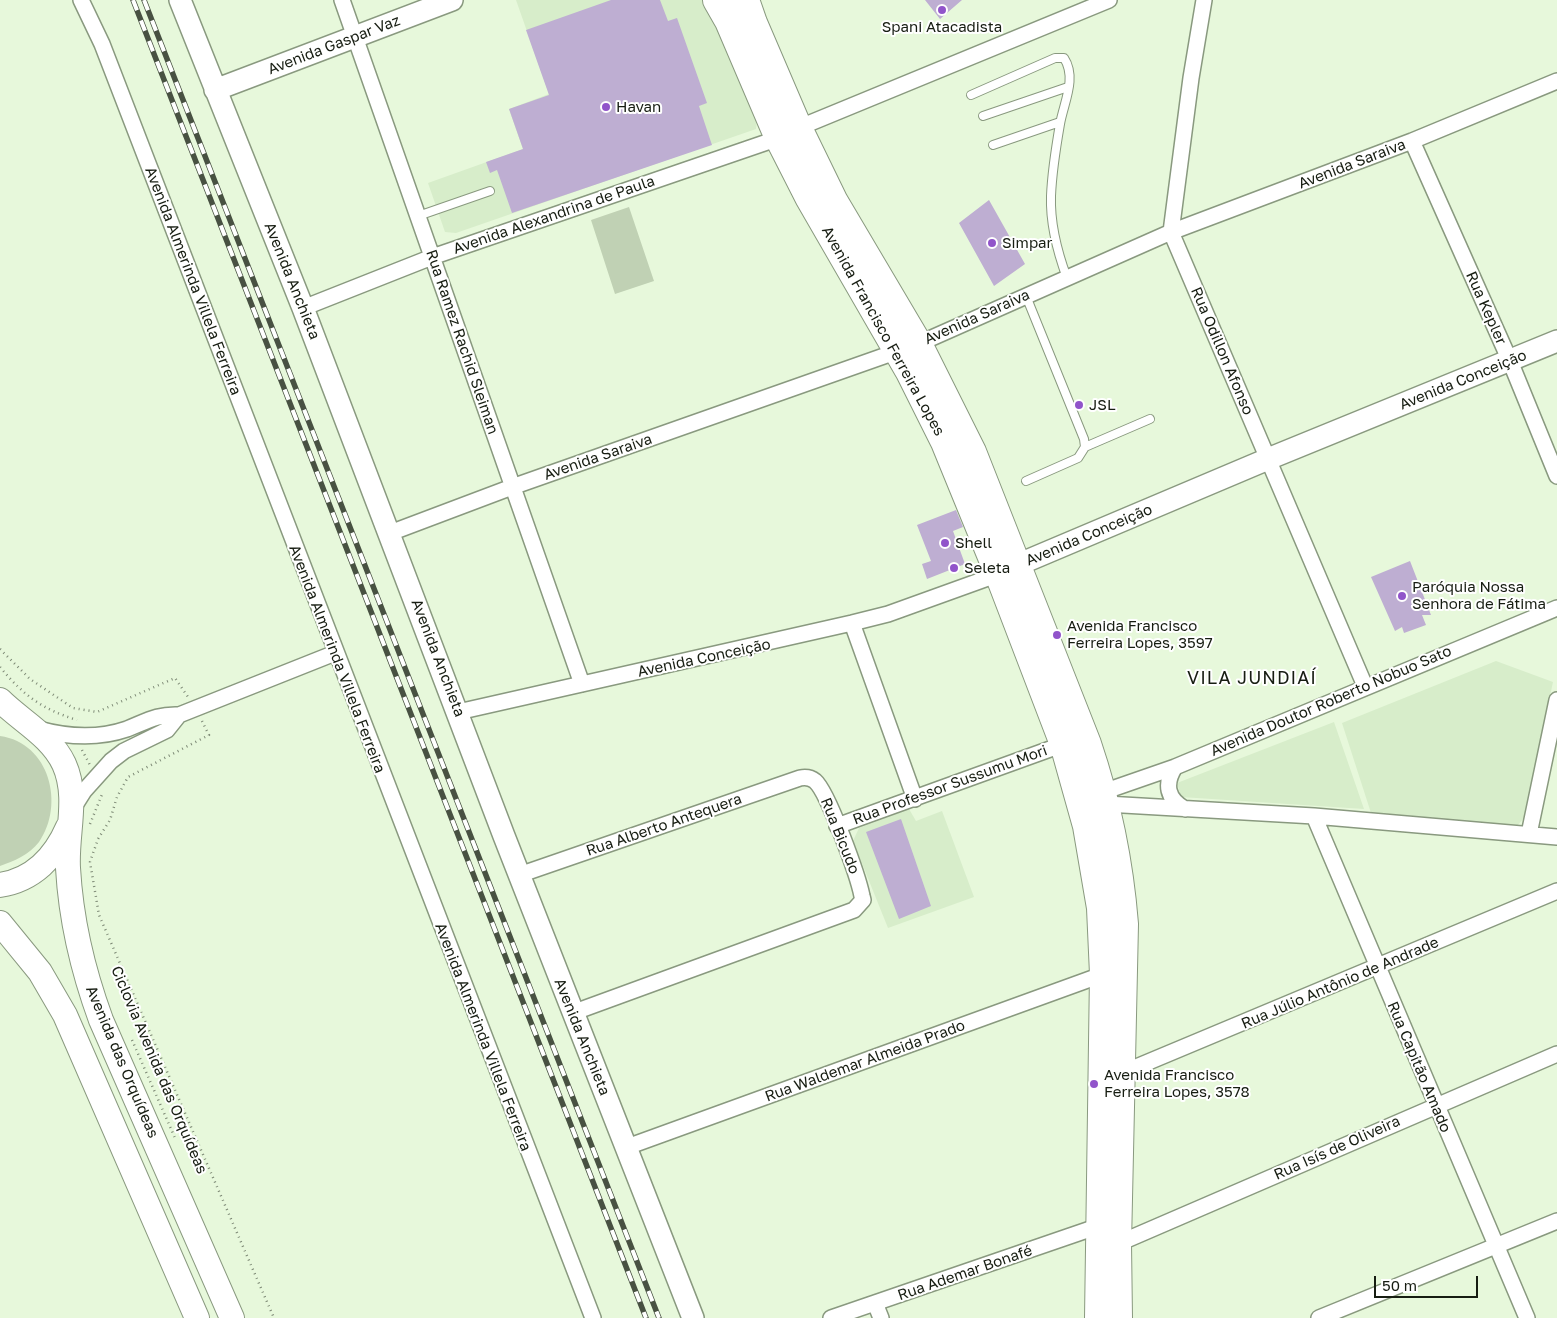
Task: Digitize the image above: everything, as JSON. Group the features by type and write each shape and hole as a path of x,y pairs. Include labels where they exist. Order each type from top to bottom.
{"highway":[{"name":"Avenida Francisco Ferreira Lopes","path":"717,0 788,133"},
{"name":"Avenida Francisco Ferreira Lopes","path":"745,0 788,133 830,237 908,348 945,442 1008,569 1087,744 1105,798 1122,895 1124,924 1122,1073 1108,1235 1098,1318"},
{"name":"Avenida Francisco Ferreira Lopes","path":"1008,569 1064,744 1087,826 1096,870 1101,908 1104,974 1108,1235 1118,1318"},
{"path":"1064,744 1092,797 1105,798"}],"main road":[{"name":"Avenida Anchieta","path":"180,0 303,308 519,876 693,1318"},
{"name":"Avenida Gaspar Vaz","path":"215,90 452,0"},
{"name":"Avenida Conceição","path":"1008,569 1268,459 1557,341"},
{"name":"Avenida das Orquídeas","path":"0,700 44,736 63,763 77,819 68,868 70,892 88,984 232,1318"},
{"path":"0,716 30,726"},
{"path":"0,885 25,877 43,864 58,847 77,819"},
{"name":"Avenida das Orquídeas","path":"0,923 40,972 65,1015 197,1318"}],"street":[{"name":"Avenida Almerinda Villela Ferreira","path":"81,0 102,44 335,653 593,1318"},
{"name":"Rua Ramez Rachid Sleiman","path":"342,0 582,684"},
{"name":"Avenida Alexandrina de Paula","path":"303,308 432,257 788,133 1109,0"},
{"path":"1171,232 1191,78 1204,0"},
{"name":"Avenida Saraiva","path":"390,533 512,487 908,348 1171,232 1412,141 1557,82"},
{"name":"Rua Kepler","path":"1412,141 1510,361 1557,476"},
{"name":"Rua Odillon Afonso","path":"1171,232 1365,686"},
{"name":"Avenida Conceição","path":"458,712 888,614 1008,569"},
{"name":"Avenida Doutor Roberto Nobuo Sato","path":"1105,798 1365,686 1557,608"},
{"path":"852,623 915,799"},
{"path":"30,726 59,734 78,736 125,729 162,714 179,715 335,653"},
{"path":"1529,834 1557,700"},
{"path":"77,819 98,775 124,750 167,730 179,715"},
{"name":"Rua Professor Sussumu Mori","path":"837,826 1064,744"},
{"path":"1175,767 1169,778 1169,793 1172,800 1185,809"},
{"name":"Rua Alberto Antequera","path":"519,876 793,779 809,777"},
{"name":"Rua Bicudo","path":"572,1013 854,910 863,900 837,826 821,790 809,777"},
{"path":"1105,798 1185,809 1314,816 1557,837"},
{"name":"Rua Capitão Amado","path":"1314,816 1527,1318"},
{"name":"Rua Júlio Antônio de Andrade","path":"1122,1073 1377,968 1557,891"},
{"name":"Rua Waldemar Almeida Prado","path":"627,1147 1104,974"},
{"name":"Rua Isís de Oliveira","path":"1108,1235 1435,1105 1557,1054"},
{"path":"1319,1318 1557,1221"},
{"name":"Rua Ademar Bonafé","path":"831,1318 875,1303 1108,1235"},
{"path":"875,1303 881,1318"}],"lane":[{"path":"971,95 1055,58 1064,58 1068,64 1067,102 1060,122 1052,196 1055,245 1067,278"},
{"path":"983,116 1068,87"},
{"path":"993,145 1060,122"},
{"path":"418,216 490,191"},
{"path":"1026,296 1084,439 1085,446"},
{"path":"1026,481 1078,458 1085,446 1150,419"}],"path":[{"path":"0,649 30,679 73,708 97,712 174,678 196,708 209,735 128,777 117,797 110,820 98,839 90,862 99,915 274,1318"},
{"path":"0,668 25,695 40,706 78,720 78,736 86,759 98,775 108,783 77,819"},
{"path":"88,857 89,882"},
{"name":"Ciclovia Avenida das Orquídeas","path":"129,1033 176,1141"}],"shaded area":[{"name":"Havan","path":"516,0 705,0 757,120 756,129 456,233 445,232 428,183 523,149 509,109 549,94"},
{"path":"629,207 654,281 615,294 591,220"},
{"path":"1496,661 1553,682 1524,818 1517,826 1371,813 1342,723"},
{"path":"1334,722 1364,809 1181,797 1177,783"},
{"path":"0,736 17,741 31,750 41,763 48,778 51,794 51,811 47,827 35,847 16,860 0,866"},
{"path":"909,809 916,821 942,811 974,897 888,928 853,841 859,828"}],"building":[{"name":"Havan","path":"611,0 660,0 668,21 677,18 707,103 699,106 712,145 512,213 497,170 490,173 486,162 523,149 509,109 549,95 526,30"},
{"name":"Spani Atacadista","path":"925,0 962,0 940,19"},
{"name":"Simpar","path":"989,200 1025,264 994,286 959,223"},
{"name":"Shell","path":"956,510 963,527 953,531 965,564 927,579 922,564 931,561 917,525"},
{"name":"Paróquia Nossa Senhora de Fátima","path":"1410,561 1431,615 1422,615 1426,625 1404,633 1402,627 1395,631 1371,577"},
{"path":"901,819 931,906 899,919 866,832"}],"railway":[{"path":"133,0 646,1318"},
{"path":"144,0 659,1318"}],"place":[{"name":"Spani Atacadista","path":"942,10"},
{"name":"Havan","path":"606,107"},
{"name":"Simpar","path":"992,243"},
{"name":"JSL","path":"1079,405"},
{"name":"Shell","path":"945,543"},
{"name":"Seleta","path":"954,568"},
{"name":"Paróquia Nossa Senhora de Fátima","path":"1402,596"},
{"name":"Avenida Francisco Ferreira Lopes, 3597","path":"1057,635"},
{"name":"Avenida Francisco Ferreira Lopes, 3578","path":"1094,1084"}],"district":[{"name":"VILA JUNDIAÍ","path":"1252,678"}]}
